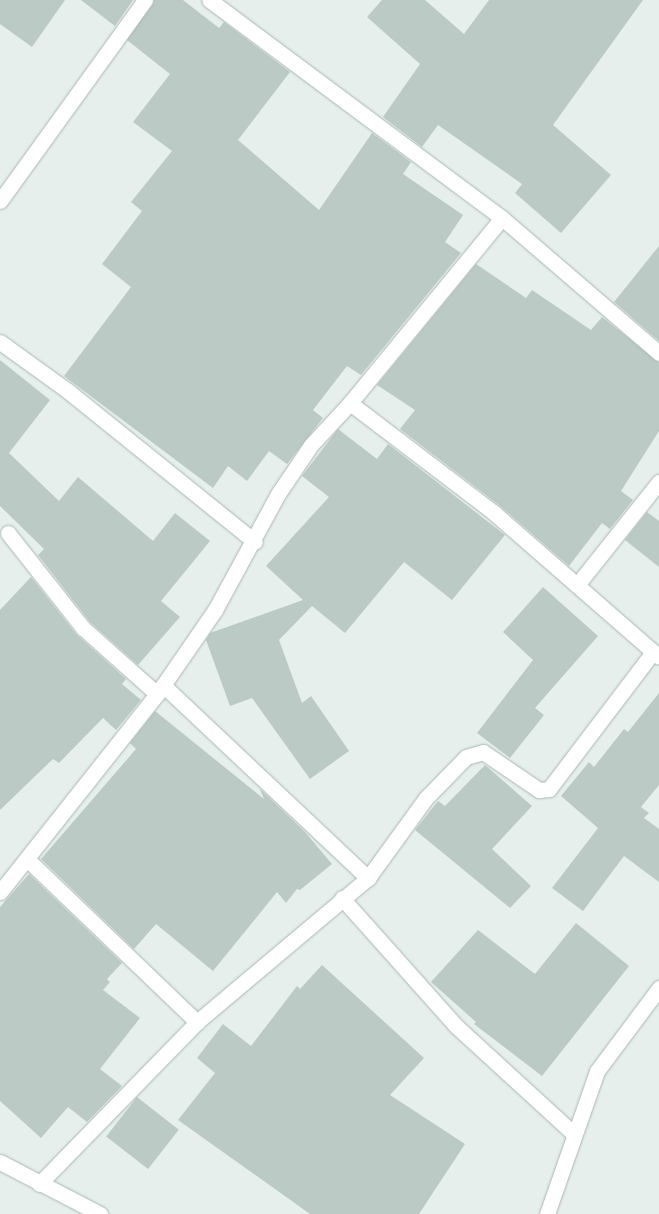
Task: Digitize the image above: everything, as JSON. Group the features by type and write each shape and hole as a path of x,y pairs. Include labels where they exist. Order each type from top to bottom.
{"street":[{"path":"0,201 145,0"},
{"path":"209,0 502,218 659,353"},
{"path":"0,892 160,690 215,610 255,542 283,486 312,445 350,403 502,218"},
{"path":"0,342 68,391 255,542"},
{"path":"39,1184 198,1022 342,898 368,878 426,798 466,757 483,752 539,790 549,789 656,654 493,512 350,403"},
{"path":"577,585 659,482"},
{"path":"8,533 76,620 160,690 368,878"},
{"path":"27,859 198,1022"},
{"path":"342,898 456,1026 574,1134"},
{"path":"546,1214 597,1071 659,988"},
{"path":"0,1162 39,1184 100,1214"}],"building":[{"path":"0,0 65,0 32,47 0,24"},
{"path":"81,0 133,0 115,26"},
{"path":"154,0 183,0 219,28 224,22 290,72 238,140 319,210 372,133 411,162 403,174 463,215 445,242 461,253 361,375 347,366 313,410 323,418 287,464 269,451 247,481 228,466 213,488 64,376 131,287 102,264 142,211 131,202 172,151 133,122 170,74 127,40"},
{"path":"382,0 425,0 464,34 489,0 643,0 553,125 611,175 561,233 515,193 522,184 438,125 422,147 383,117 420,64 367,17"},
{"path":"659,246 659,341 614,302"},
{"path":"476,264 526,298 532,290 591,330 602,317 659,362 659,431 621,491 633,500 610,529 602,523 569,566 499,505 400,429 415,410 377,385"},
{"path":"0,360 50,400 9,453 59,501 78,477 153,541 175,513 210,541 161,601 180,617 138,665 90,622 38,555 44,549 0,506"},
{"path":"338,429 377,459 388,444 505,535 452,600 404,562 345,633 312,606 279,640 302,703 311,696 349,751 310,779 252,698 230,706 206,640 210,633 303,600 266,566 329,497 302,476"},
{"path":"647,512 659,521 659,567 625,540"},
{"path":"31,577 76,634 126,679 122,684 141,700 116,730 103,718 59,763 53,759 0,810 0,610"},
{"path":"543,587 598,636 535,708 544,715 510,758 477,733 533,660 503,632"},
{"path":"659,693 659,785 641,807 649,813 644,818 659,829 659,882 624,856 583,911 552,888 598,828 561,796 589,762 594,767 624,729 628,732"},
{"path":"155,711 264,799 260,789 305,832 332,864 300,890 297,889 286,903 277,892 213,971 156,924 134,949 41,859 136,749 130,743"},
{"path":"485,765 532,806 492,849 531,886 510,908 415,830 438,801 445,806"},
{"path":"29,874 122,963 107,979 110,982 103,990 140,1018 100,1069 122,1086 87,1122 68,1107 41,1138 0,1101 0,907"},
{"path":"576,923 629,966 542,1076 474,1024 476,1022 431,982 478,930 535,974"},
{"path":"322,965 424,1058 390,1095 465,1144 419,1214 310,1214 178,1120 215,1073 197,1058 223,1024 251,1046 297,986 300,989"},
{"path":"137,1097 179,1130 148,1169 106,1136"}]}
